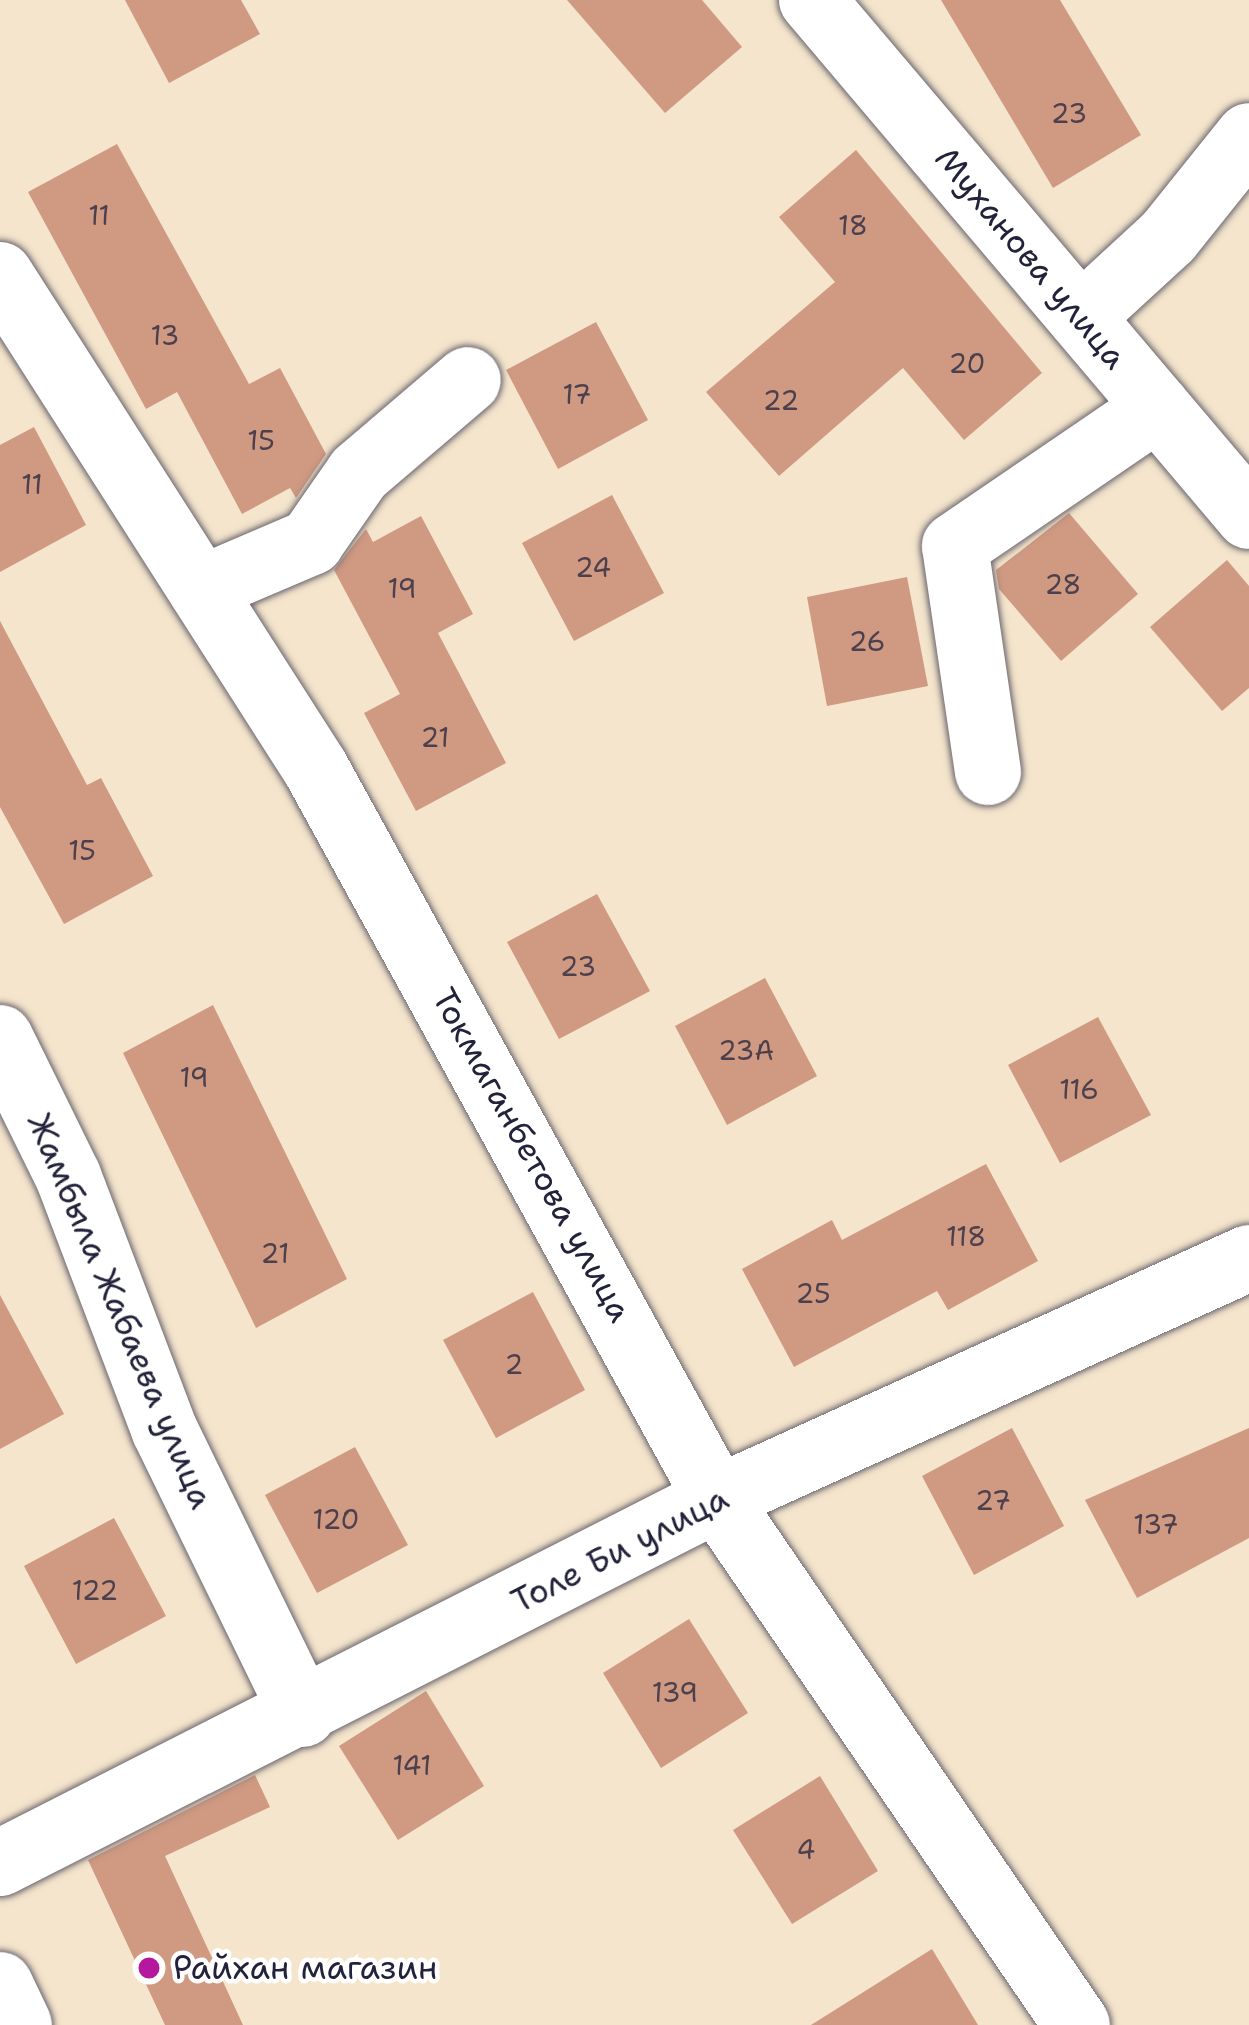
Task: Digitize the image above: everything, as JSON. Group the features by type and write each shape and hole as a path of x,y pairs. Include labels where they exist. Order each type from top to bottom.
{"street":[{"name":"Муханова улица","path":"812,0 1249,516"},
{"path":"1081,316 1168,237 1249,136"},
{"name":"Токмаганбетова улица","path":"0,275 328,790 716,1499 1078,2025"},
{"path":"201,589 311,542 359,473 468,380"},
{"path":"988,772 955,545 1157,408"},
{"name":"Жамбыла Жабаева улица","path":"0,1037 68,1176 164,1429 303,1714"},
{"name":"Толе Би улица","path":"0,1863 303,1714 716,1499 1249,1258"},
{"path":"0,1985 19,2025"}],"building":[{"path":"125,0 241,0 260,34 169,83"},
{"path":"567,0 702,0 742,47 665,113"},
{"path":"941,0 1060,0 1141,135 1053,188"},
{"path":"117,144 249,384 280,368 326,454 296,498 290,488 242,514 177,392 146,409 28,192"},
{"path":"856,150 1042,373 964,440 903,368 779,476 706,392 835,282 779,217"},
{"path":"596,322 648,420 558,469 506,370"},
{"path":"34,427 86,525 0,572 0,445"},
{"path":"612,495 664,593 574,641 522,543"},
{"path":"1069,513 1138,594 1061,661 999,589 996,570"},
{"path":"421,516 473,614 438,633 506,763 416,811 364,713 400,694 334,570 366,529 373,542"},
{"path":"1227,560 1249,586 1249,688 1222,711 1150,627"},
{"path":"907,577 928,686 827,706 807,597"},
{"path":"0,621 87,785 101,778 153,876 64,924 0,807"},
{"path":"597,894 650,991 559,1039 507,942"},
{"path":"765,978 817,1076 727,1125 675,1026"},
{"path":"213,1005 347,1279 256,1328 123,1053"},
{"path":"1098,1017 1151,1115 1060,1163 1008,1065"},
{"path":"986,1164 1038,1261 948,1310 937,1291 794,1367 742,1269 832,1220 842,1240"},
{"path":"533,1292 585,1390 496,1438 443,1340"},
{"path":"0,1295 64,1414 0,1449"},
{"path":"1012,1428 1064,1526 974,1575 922,1476"},
{"path":"1249,1428 1249,1538 1137,1598 1085,1500"},
{"path":"355,1447 408,1545 317,1593 265,1495"},
{"path":"114,1518 166,1616 76,1664 24,1566"},
{"path":"689,1619 748,1713 661,1768 603,1673"},
{"path":"426,1691 484,1786 398,1840 339,1746"},
{"path":"255,1775 270,1807 165,1856 243,2025 165,2025 88,1860"},
{"path":"820,1776 878,1871 792,1924 733,1830"},
{"path":"932,1949 978,2025 811,2025"}],"place":[{"name":"Райхан магазин","path":"149,1968"}]}
